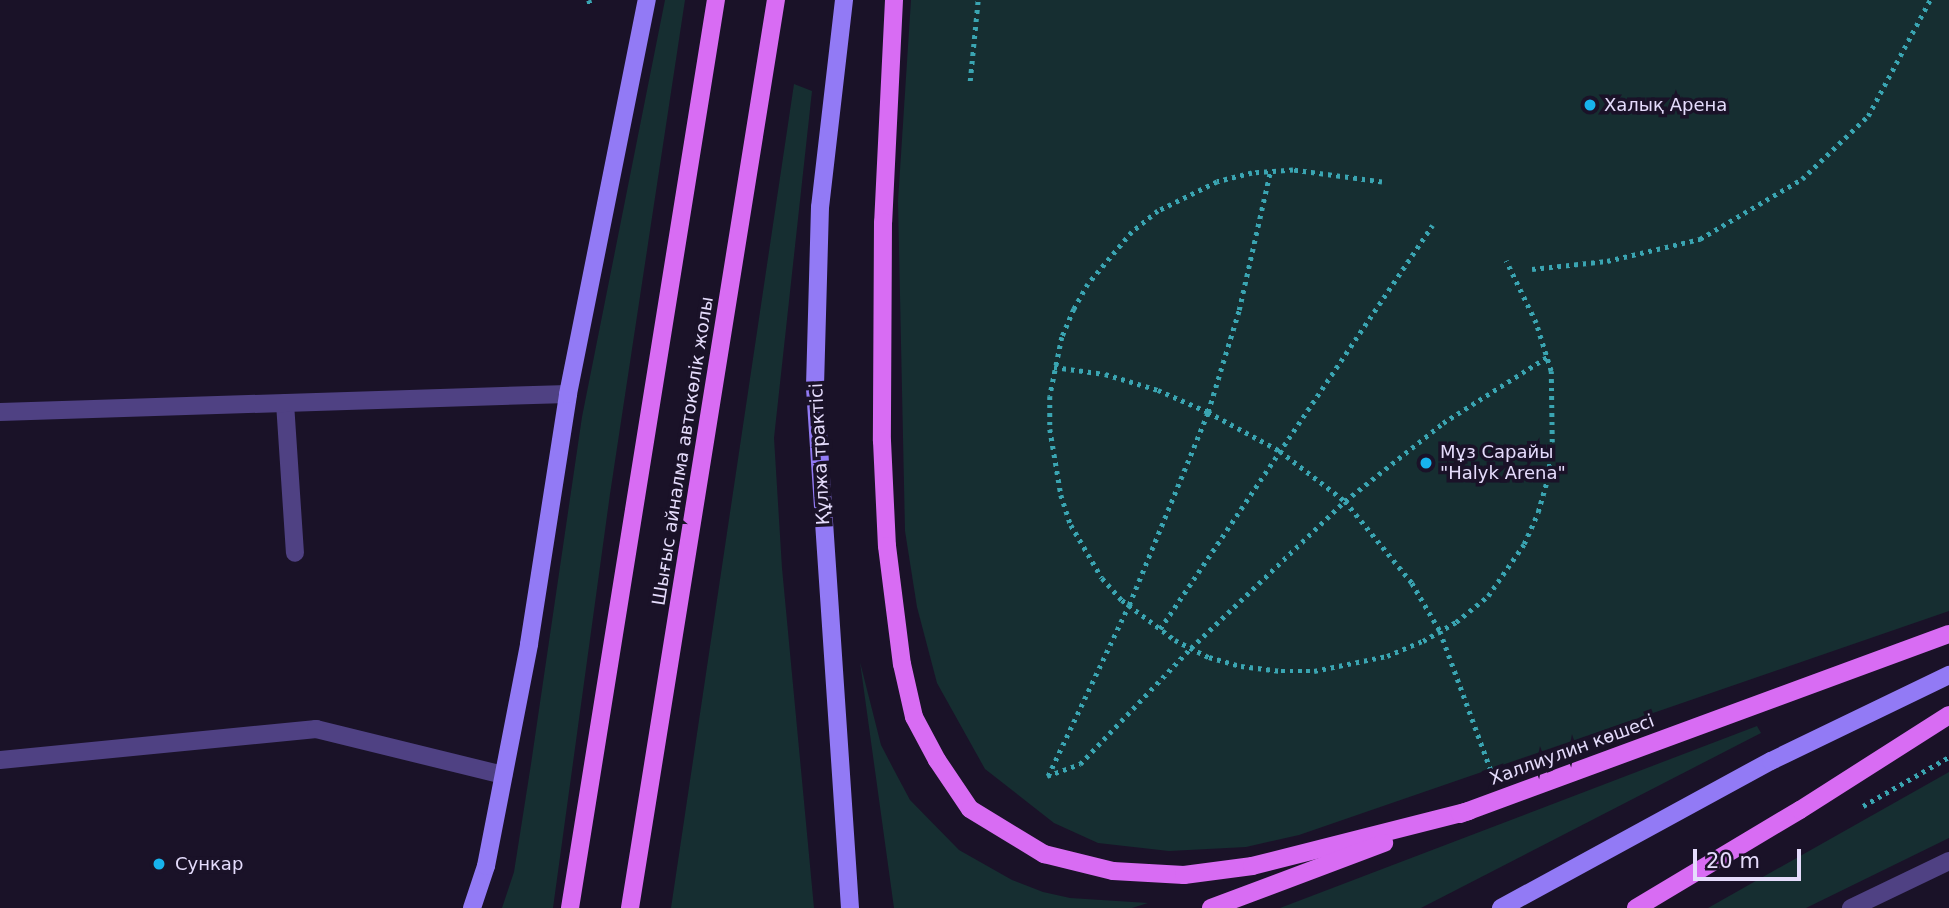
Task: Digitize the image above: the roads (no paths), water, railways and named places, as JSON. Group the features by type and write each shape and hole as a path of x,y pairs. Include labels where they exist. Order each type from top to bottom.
{"main road":[{"path":"472,908 486,866 529,644 568,394 647,0"},
{"path":"570,908 716,0"},
{"name":"Шығыс айналма автокөлік жолы","path":"630,908 776,0"},
{"name":"Құлжа трактісі","path":"844,0 820,207 815,388 850,908"},
{"path":"894,0 883,222 882,441 887,546 902,664 914,717 937,760 970,809 1044,854 1113,871 1184,875 1252,866 1469,811"},
{"name":"Халлиулин көшесі","path":"1211,908 1949,634"},
{"path":"1501,908 1771,761 1949,675"},
{"path":"1636,908 1789,817 1949,715"}],"lane":[{"path":"0,412 568,394"},
{"path":"285,403 295,553"},
{"path":"0,760 316,729 503,775"},
{"path":"1851,908 1949,862"}],"place":[{"name":"Халық Арена","path":"1590,105"},
{"name":"Мұз Сарайы \"Halyk Arena\"","path":"1426,463"},
{"name":"Сункар","path":"159,864"}]}
